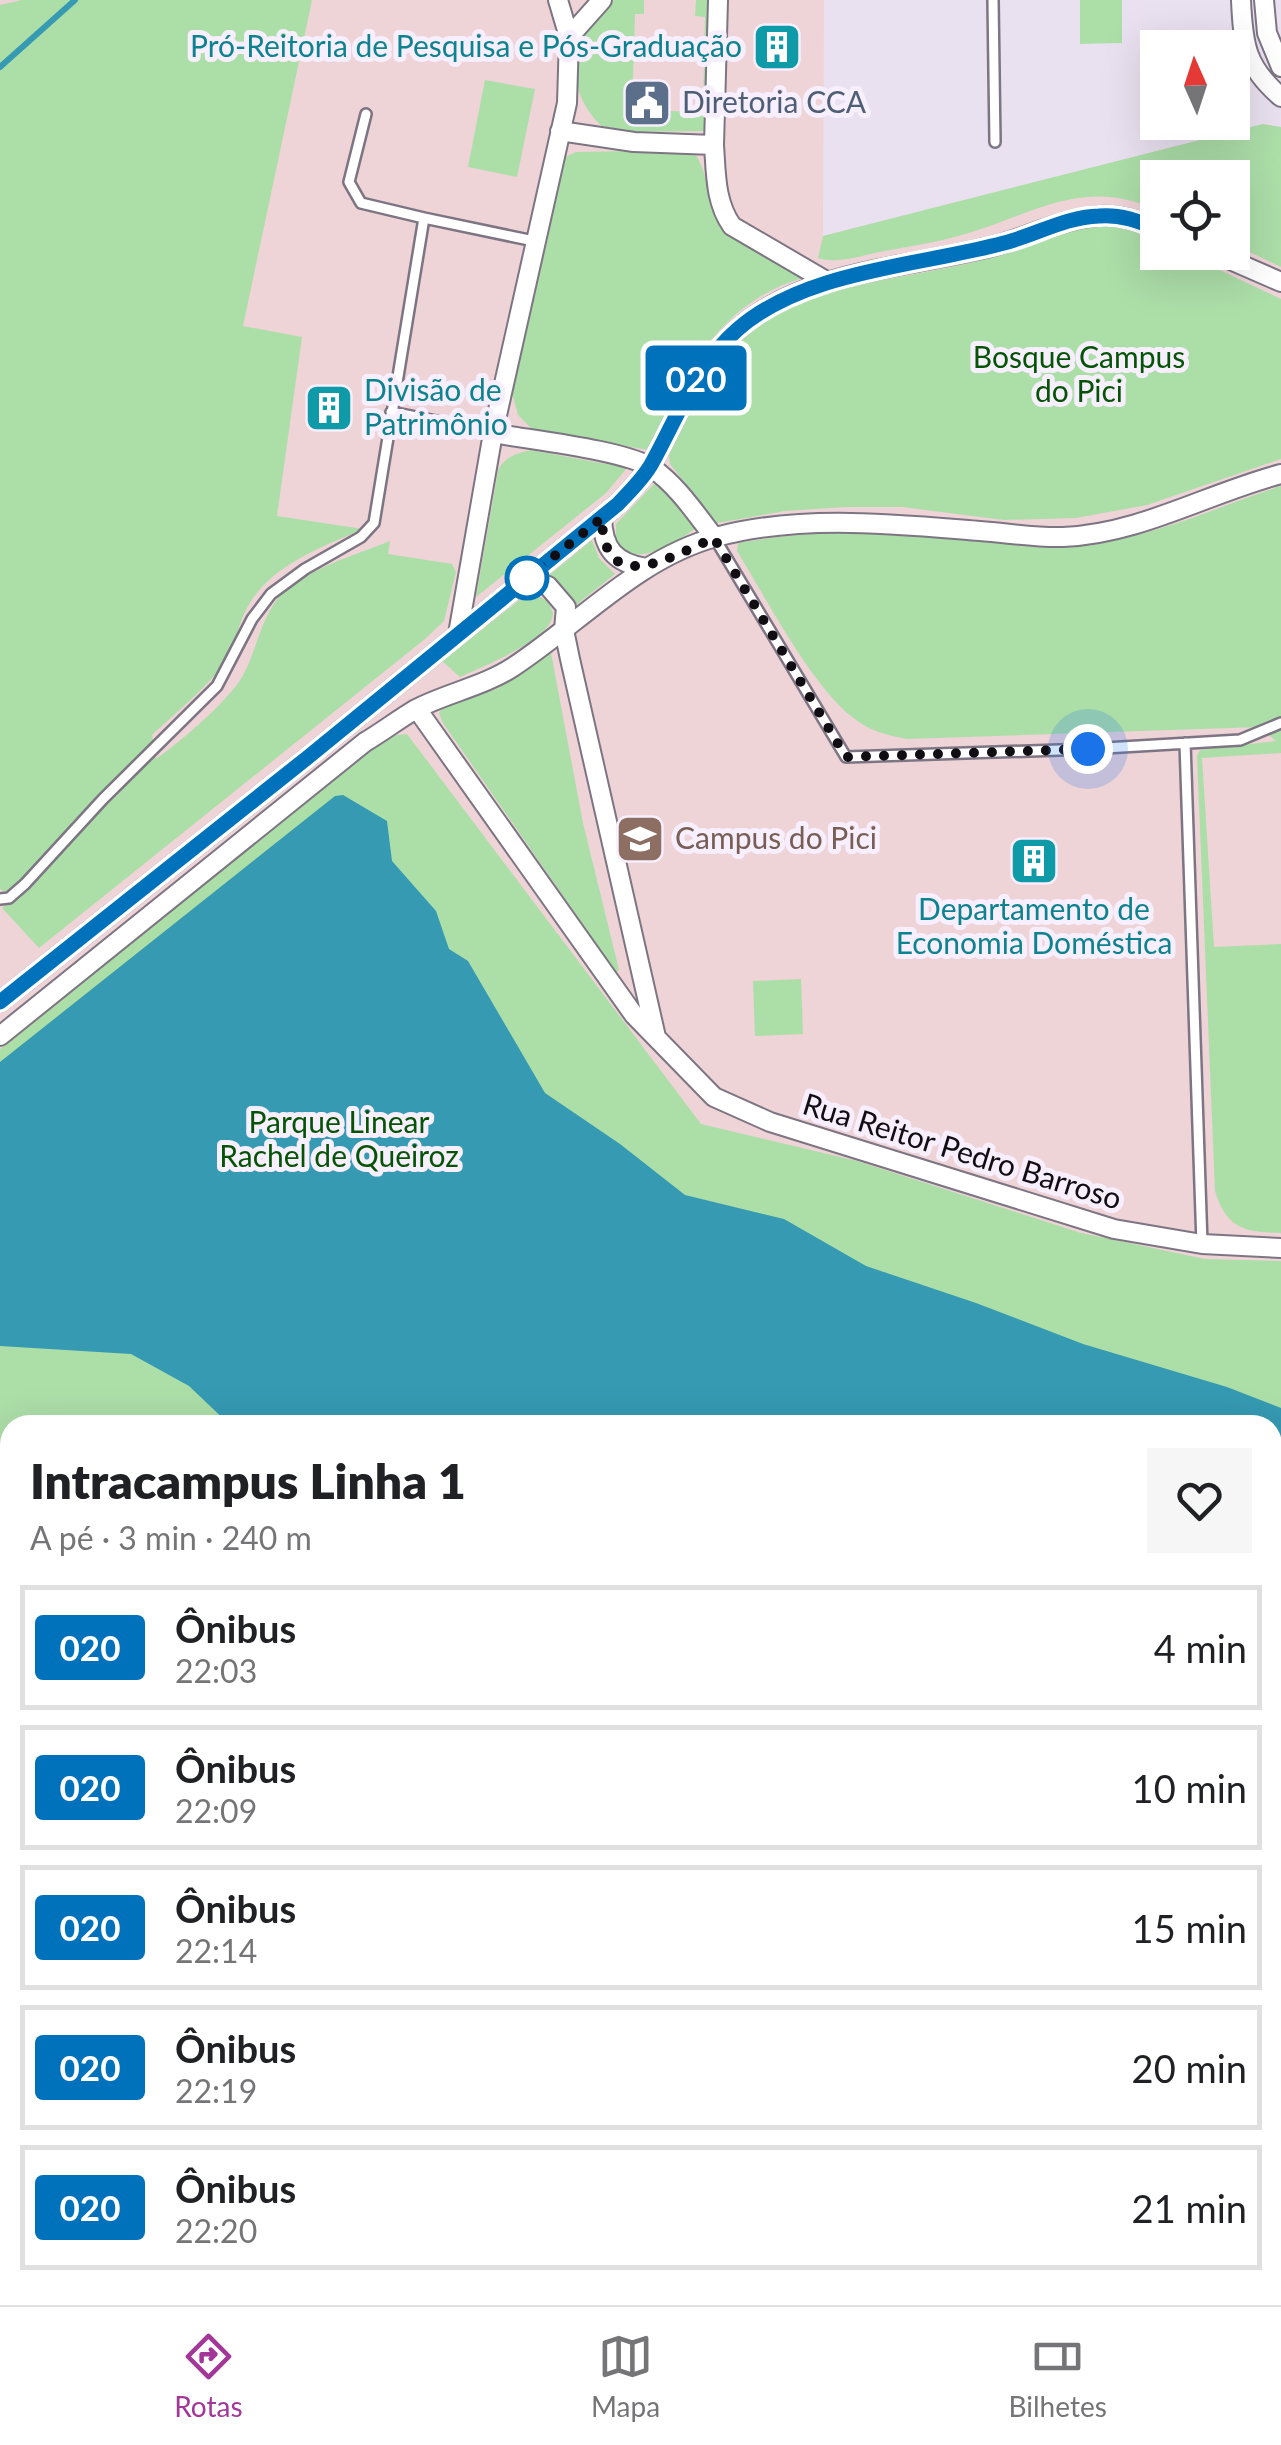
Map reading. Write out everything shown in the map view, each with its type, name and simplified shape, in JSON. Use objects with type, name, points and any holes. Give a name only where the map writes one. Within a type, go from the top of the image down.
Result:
[{"type":"street","points":[[458,634],[494,433],[570,79],[569,36],[558,0]]},
{"type":"street","points":[[569,36],[602,0]]},
{"type":"street","points":[[718,0],[714,145],[723,213],[732,226],[828,282]]},
{"type":"street","points":[[1242,0],[1244,43],[1250,60],[1256,74],[1281,98]]},
{"type":"street","points":[[1264,0],[1266,33],[1281,66]]},
{"type":"street","points":[[560,131],[634,142],[714,145]]},
{"type":"street","points":[[0,1002],[602,518],[650,467],[688,389],[737,330],[766,309],[828,282],[982,249],[1066,221],[1117,216],[1140,223]]},
{"type":"street","points":[[1250,269],[1281,282]]},
{"type":"street","points":[[494,433],[620,457],[650,467],[681,496],[714,538]]},
{"type":"street","points":[[0,1036],[365,742],[417,709],[510,669],[646,568],[714,538],[771,526],[824,523],[898,524],[1061,537],[1089,534],[1129,527],[1281,474]]},
{"type":"street","points":[[602,518],[604,543],[610,552],[619,561],[646,568]]},
{"type":"street","points":[[527,578],[548,586],[566,606],[564,630],[656,1038]]},
{"type":"street","name":"Rua Reitor Pedro Barroso","points":[[417,709],[634,1015],[714,1097],[737,1110],[1114,1230],[1202,1244],[1281,1248]]},
{"type":"lane","points":[[993,0],[995,142]]},
{"type":"lane","points":[[366,114],[349,182],[361,203],[534,241]]},
{"type":"lane","points":[[0,900],[9,898],[25,884],[103,799],[217,686],[252,619],[271,594],[368,531],[374,523],[424,218]]},
{"type":"lane","points":[[392,412],[494,433]]},
{"type":"lane","points":[[714,538],[846,757],[1240,740],[1281,723]]},
{"type":"lane","points":[[1185,744],[1202,1244]]},
{"type":"shaded area","name":"Campus do Pici","points":[[0,0],[824,0],[823,236],[1200,140],[1250,140],[1250,127],[1263,124],[1281,127],[1281,1415],[0,1415]]},
{"type":"green space","points":[[22,0],[312,0],[243,326],[302,337],[277,516],[363,529],[284,568],[258,592],[224,663],[152,735],[156,759],[198,725],[236,686],[272,608],[280,596],[302,579],[390,541],[388,554],[452,564],[456,572],[444,621],[425,639],[39,948],[2,908],[13,897],[0,889],[0,5]]},
{"type":"green space","points":[[614,0],[644,0],[644,14],[635,14],[632,110],[703,112],[705,17],[695,16],[696,0],[713,0],[711,131],[610,132],[589,112],[577,85],[575,56],[586,28]]},
{"type":"green space","points":[[1080,0],[1122,0],[1122,43],[1080,44]]},
{"type":"green space","points":[[485,80],[535,89],[517,177],[468,167]]},
{"type":"green space","points":[[1263,124],[1281,127],[1281,267],[1250,252],[1250,160],[1140,160],[1140,204],[1109,197],[1066,200],[941,240],[848,259],[818,258],[823,236],[1200,140],[1250,140],[1250,127]]},
{"type":"green space","points":[[693,150],[725,225],[803,278],[748,304],[726,323],[674,396],[648,450],[533,430],[518,415],[512,393],[541,234],[561,159],[576,152]]},
{"type":"green space","name":"Bosque Campus do Pici","points":[[1124,226],[1140,233],[1140,270],[1220,270],[1281,299],[1281,459],[1147,505],[1076,518],[1004,520],[902,507],[846,507],[785,511],[717,523],[670,464],[669,455],[712,374],[741,342],[772,318],[805,301],[840,290],[953,267],[1072,231]]},
{"type":"green space","points":[[531,450],[627,468],[606,493],[476,597],[498,471],[507,459]]},
{"type":"green space","points":[[654,484],[664,487],[695,529],[655,551],[633,554],[616,542],[616,524]]},
{"type":"green space","points":[[1281,486],[1281,753],[1202,758],[1214,947],[1281,944],[1281,1233],[1247,1229],[1231,1221],[1215,1191],[1197,756],[1200,750],[1276,741],[1259,727],[907,739],[877,731],[851,716],[820,683],[737,551],[738,543],[844,532],[1021,545],[1101,542],[1180,522]]},
{"type":"green space","points":[[592,540],[599,558],[615,574],[576,605],[564,587],[546,578]]},
{"type":"green space","points":[[526,595],[542,598],[552,610],[552,620],[533,640],[460,677],[442,661]]},
{"type":"green space","points":[[551,653],[583,823],[619,970],[616,972],[439,713],[445,705],[497,689]]},
{"type":"green space","name":"Parque Linear Rachel de Queiroz","points":[[407,734],[701,1124],[857,1161],[1081,1233],[1205,1259],[1281,1261],[1281,1415],[0,1415],[0,1049],[389,736]]},
{"type":"green space","points":[[801,979],[803,1034],[755,1036],[753,981]]},
{"type":"water","name":"Parque Linear Rachel de Queiroz","points":[[343,795],[387,821],[392,861],[436,911],[449,949],[468,961],[545,1093],[685,1195],[784,1219],[866,1266],[1083,1344],[1227,1387],[1281,1408],[1281,1415],[219,1415],[189,1386],[131,1354],[0,1346],[0,1062],[335,796]]},
{"type":"waterway","points":[[0,67],[75,0]]},
{"type":"bus line","name":"020","points":[[0,1002],[618,504],[650,467],[688,389],[713,356],[737,330],[766,309],[828,282],[1019,240],[1066,221],[1117,216],[1140,222]]},
{"type":"place","name":"Pró-Reitoria de Pesquisa e Pós-Graduação","points":[[777,47]]},
{"type":"place","name":"Diretoria CCA","points":[[647,103]]},
{"type":"place","name":"Divisão de Patrimônio","points":[[329,408]]},
{"type":"place","name":"Campus do Pici","points":[[640,839]]},
{"type":"place","name":"Departamento de Economia Doméstica","points":[[1034,861]]},
{"type":"route","points":[[527,578],[602,518],[604,543],[619,561],[630,566],[646,568],[714,538],[846,757],[1088,749]]}]
